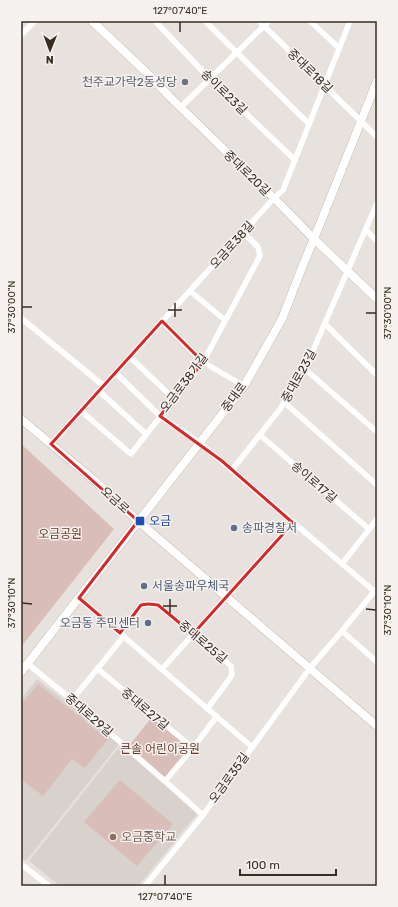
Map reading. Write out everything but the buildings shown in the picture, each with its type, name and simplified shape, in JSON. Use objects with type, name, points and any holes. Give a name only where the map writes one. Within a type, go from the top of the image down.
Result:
[{"type":"main road","name":"중대로20길","points":[[92,21],[377,299]]},
{"type":"main road","name":"중대로","points":[[21,672],[244,386],[282,319],[377,81]]},
{"type":"main road","name":"오금로","points":[[21,419],[95,481],[138,521],[377,726]]},
{"type":"street","points":[[21,35],[35,21]]},
{"type":"street","name":"송이로23길","points":[[154,21],[210,79],[295,160]]},
{"type":"street","points":[[205,21],[309,124]]},
{"type":"street","name":"중대로18길","points":[[258,21],[377,137]]},
{"type":"street","points":[[180,108],[268,21]]},
{"type":"street","points":[[310,21],[339,48]]},
{"type":"street","points":[[274,198],[283,190],[350,21]]},
{"type":"street","name":"오금로38길","points":[[51,444],[274,198]]},
{"type":"street","name":"중대로23길","points":[[232,470],[284,402],[305,369],[377,206]]},
{"type":"street","points":[[366,230],[377,241]]},
{"type":"street","name":"오금로38가길","points":[[81,411],[131,454],[203,362],[260,256],[258,247],[243,232]]},
{"type":"street","points":[[190,291],[225,320]]},
{"type":"street","points":[[21,318],[104,386]]},
{"type":"street","points":[[162,322],[203,362],[244,386]]},
{"type":"street","points":[[325,324],[377,375]]},
{"type":"street","points":[[130,357],[174,399]]},
{"type":"street","points":[[305,369],[377,432]]},
{"type":"street","points":[[116,373],[160,416],[200,443],[342,564],[376,589]]},
{"type":"street","points":[[99,391],[146,434]]},
{"type":"street","points":[[284,402],[377,485]]},
{"type":"street","name":"송이로17길","points":[[260,435],[369,529]]},
{"type":"street","points":[[342,564],[377,519]]},
{"type":"street","points":[[162,669],[293,522]]},
{"type":"street","name":"오금로35길","points":[[145,886],[203,815],[310,668],[376,589]]},
{"type":"street","points":[[79,598],[252,747]]},
{"type":"street","name":"중대로25길","points":[[72,700],[98,669],[141,605],[148,604],[158,605],[231,666],[232,674],[230,678],[208,708]]},
{"type":"street","points":[[342,631],[376,659]]},
{"type":"street","name":"중대로29길","points":[[28,664],[72,700],[203,815]]},
{"type":"street","name":"중대로27길","points":[[98,669],[193,748]]},
{"type":"street","points":[[165,781],[193,748],[217,716]]},
{"type":"street","points":[[21,864],[49,886]]},
{"type":"highlighted area","points":[[162,321],[203,362],[160,416],[222,461],[293,523],[193,634],[158,605],[148,604],[141,605],[120,633],[79,598],[138,521],[51,444]]},
{"type":"shaded area","points":[[37,679],[119,744],[26,861],[21,857],[21,699]]},
{"type":"shaded area","name":"오금중학교","points":[[120,746],[197,814],[138,886],[60,886],[29,861]]},
{"type":"green space","name":"오금공원","points":[[21,444],[114,529],[21,647]]},
{"type":"green space","points":[[38,684],[76,714],[78,713],[88,724],[108,739],[85,768],[72,759],[43,796],[21,779],[21,705]]},
{"type":"green space","name":"큰솔 어린이공원","points":[[152,717],[190,748],[165,778],[128,747]]},
{"type":"green space","points":[[120,780],[173,824],[137,866],[84,822]]},
{"type":"place","name":"천주교가락2동성당","points":[[185,82]]},
{"type":"place","name":"오금","points":[[140,521]]},
{"type":"place","name":"송파경찰서","points":[[234,528]]},
{"type":"place","name":"서울송파우체국","points":[[144,586]]},
{"type":"place","name":"오금동 주민센터","points":[[148,623]]},
{"type":"place","name":"오금중학교","points":[[113,837]]}]
